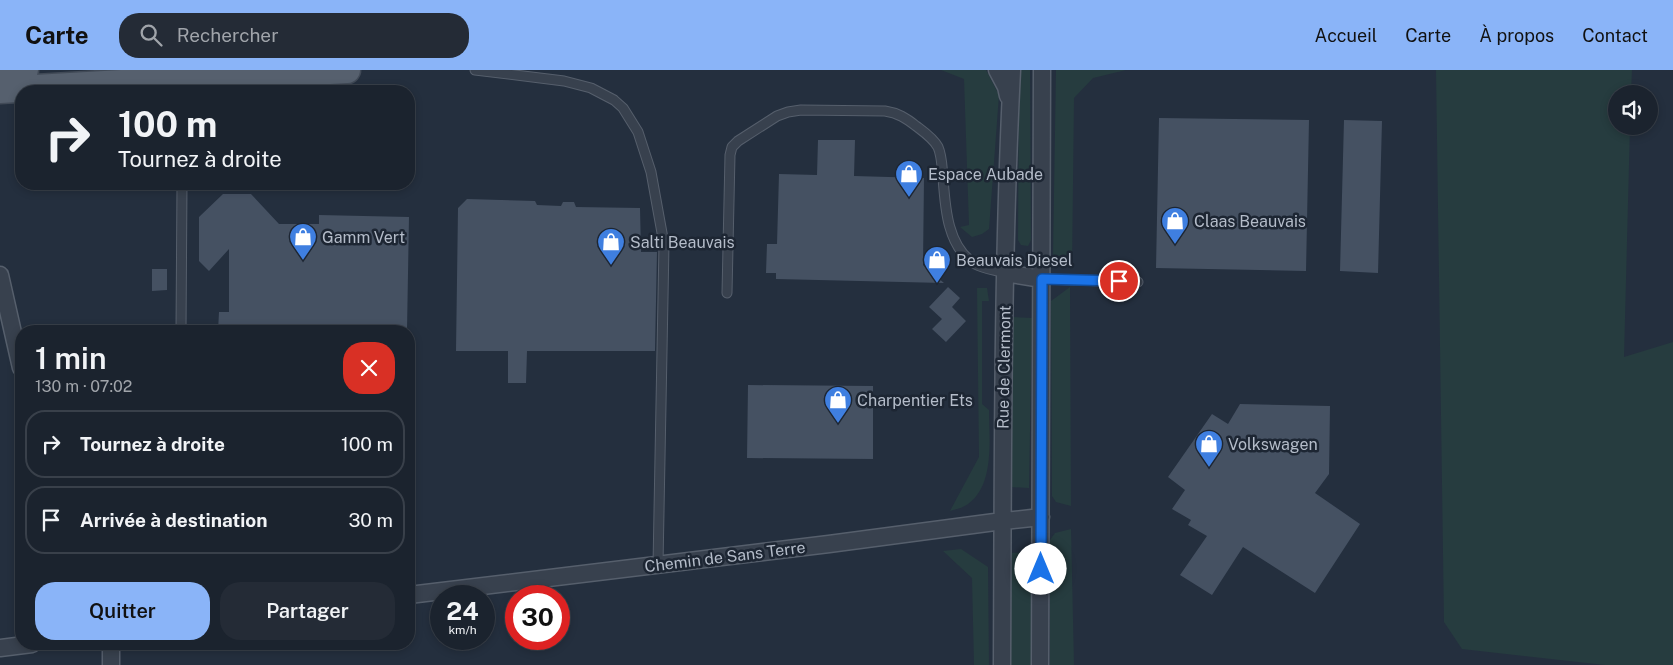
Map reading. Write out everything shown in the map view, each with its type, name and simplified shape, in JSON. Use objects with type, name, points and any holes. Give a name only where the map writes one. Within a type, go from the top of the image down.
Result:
[{"type":"main road","points":[[7,86],[25,70]]},
{"type":"main road","points":[[28,85],[347,70]]},
{"type":"street","points":[[997,70],[1006,87],[1009,113]]},
{"type":"street","name":"Rue de Clermont","points":[[1002,665],[1005,273],[1009,113],[1012,70]]},
{"type":"street","points":[[1040,665],[1042,70]]},
{"type":"street","points":[[1005,273],[1042,279]]},
{"type":"street","points":[[0,275],[15,341]]},
{"type":"street","name":"Chemin de Sans Terre","points":[[415,594],[1041,517]]},
{"type":"street","points":[[0,648],[15,646]]},
{"type":"street","points":[[111,650],[111,665]]},
{"type":"lane","points":[[475,70],[564,80],[591,88],[614,100],[630,118],[638,132],[651,172],[664,244],[658,565]]},
{"type":"lane","points":[[727,293],[730,155],[732,147],[738,140],[777,116],[801,110],[891,112],[904,117],[931,138],[939,151],[946,216],[955,240],[965,256],[975,264],[1005,273]]},
{"type":"lane","points":[[181,325],[182,190]]},
{"type":"lane","points":[[1042,279],[1138,282]]},
{"type":"green space","points":[[941,70],[986,70],[999,95],[989,229],[982,234],[972,237],[960,227],[969,225],[964,79]]},
{"type":"green space","points":[[1019,70],[1030,70],[1031,240],[1028,246],[1021,245],[1018,240]]},
{"type":"green space","points":[[1056,70],[1126,70],[1093,78],[1074,98],[1072,269],[1053,255]]},
{"type":"green space","points":[[1436,70],[1632,70],[1631,85],[1608,85],[1608,135],[1630,135],[1624,357],[1673,342],[1673,665],[1605,665],[1462,649],[1444,622]]},
{"type":"green space","points":[[1070,287],[1071,506],[1056,502],[1052,496],[1051,301]]},
{"type":"green space","points":[[977,288],[987,288],[989,301],[982,301],[982,404],[989,410],[989,461],[987,474],[977,496],[966,505],[950,511],[979,457]]},
{"type":"green space","points":[[1012,317],[1032,318],[1029,488],[1009,487]]},
{"type":"green space","points":[[1071,529],[1074,665],[1050,665],[1050,540],[1055,533]]},
{"type":"green space","points":[[961,549],[988,567],[989,665],[974,665],[972,578],[943,551]]},
{"type":"green space","points":[[1031,552],[1031,665],[1010,665],[1010,553]]},
{"type":"building","points":[[1159,118],[1309,120],[1306,271],[1156,268]]},
{"type":"building","points":[[1344,120],[1382,121],[1378,273],[1340,271]]},
{"type":"building","points":[[818,140],[855,140],[854,176],[924,178],[923,265],[944,283],[776,279],[776,273],[766,273],[767,244],[777,244],[779,174],[817,175]]},
{"type":"building","name":"Gamm Vert","points":[[223,194],[251,194],[279,224],[319,224],[319,215],[409,217],[407,325],[218,325],[219,312],[229,312],[229,249],[209,271],[199,261],[199,217]]},
{"type":"building","points":[[467,199],[535,201],[537,205],[561,206],[563,202],[574,202],[576,207],[640,208],[641,252],[657,252],[655,351],[527,351],[526,383],[508,383],[508,351],[456,351],[458,208]]},
{"type":"building","points":[[152,269],[167,269],[167,290],[152,291]]},
{"type":"building","points":[[948,287],[960,298],[952,307],[966,321],[946,342],[932,329],[942,319],[929,307]]},
{"type":"building","points":[[748,385],[873,386],[873,459],[747,458]]},
{"type":"building","points":[[1240,404],[1330,406],[1329,474],[1315,493],[1360,524],[1315,593],[1243,547],[1212,595],[1180,575],[1207,536],[1188,525],[1191,520],[1172,509],[1185,490],[1168,477],[1212,414],[1228,424]]},
{"type":"place","name":"Espace Aubade","points":[[909,198]]},
{"type":"place","name":"Claas Beauvais","points":[[1175,245]]},
{"type":"place","name":"Gamm Vert","points":[[303,261]]},
{"type":"place","name":"Salti Beauvais","points":[[611,266]]},
{"type":"place","name":"Beauvais Diesel","points":[[937,284]]},
{"type":"place","name":"Charpentier Ets","points":[[838,424]]},
{"type":"place","name":"Volkswagen","points":[[1209,468]]},
{"type":"route","points":[[1041,569],[1042,279],[1119,281]]}]
